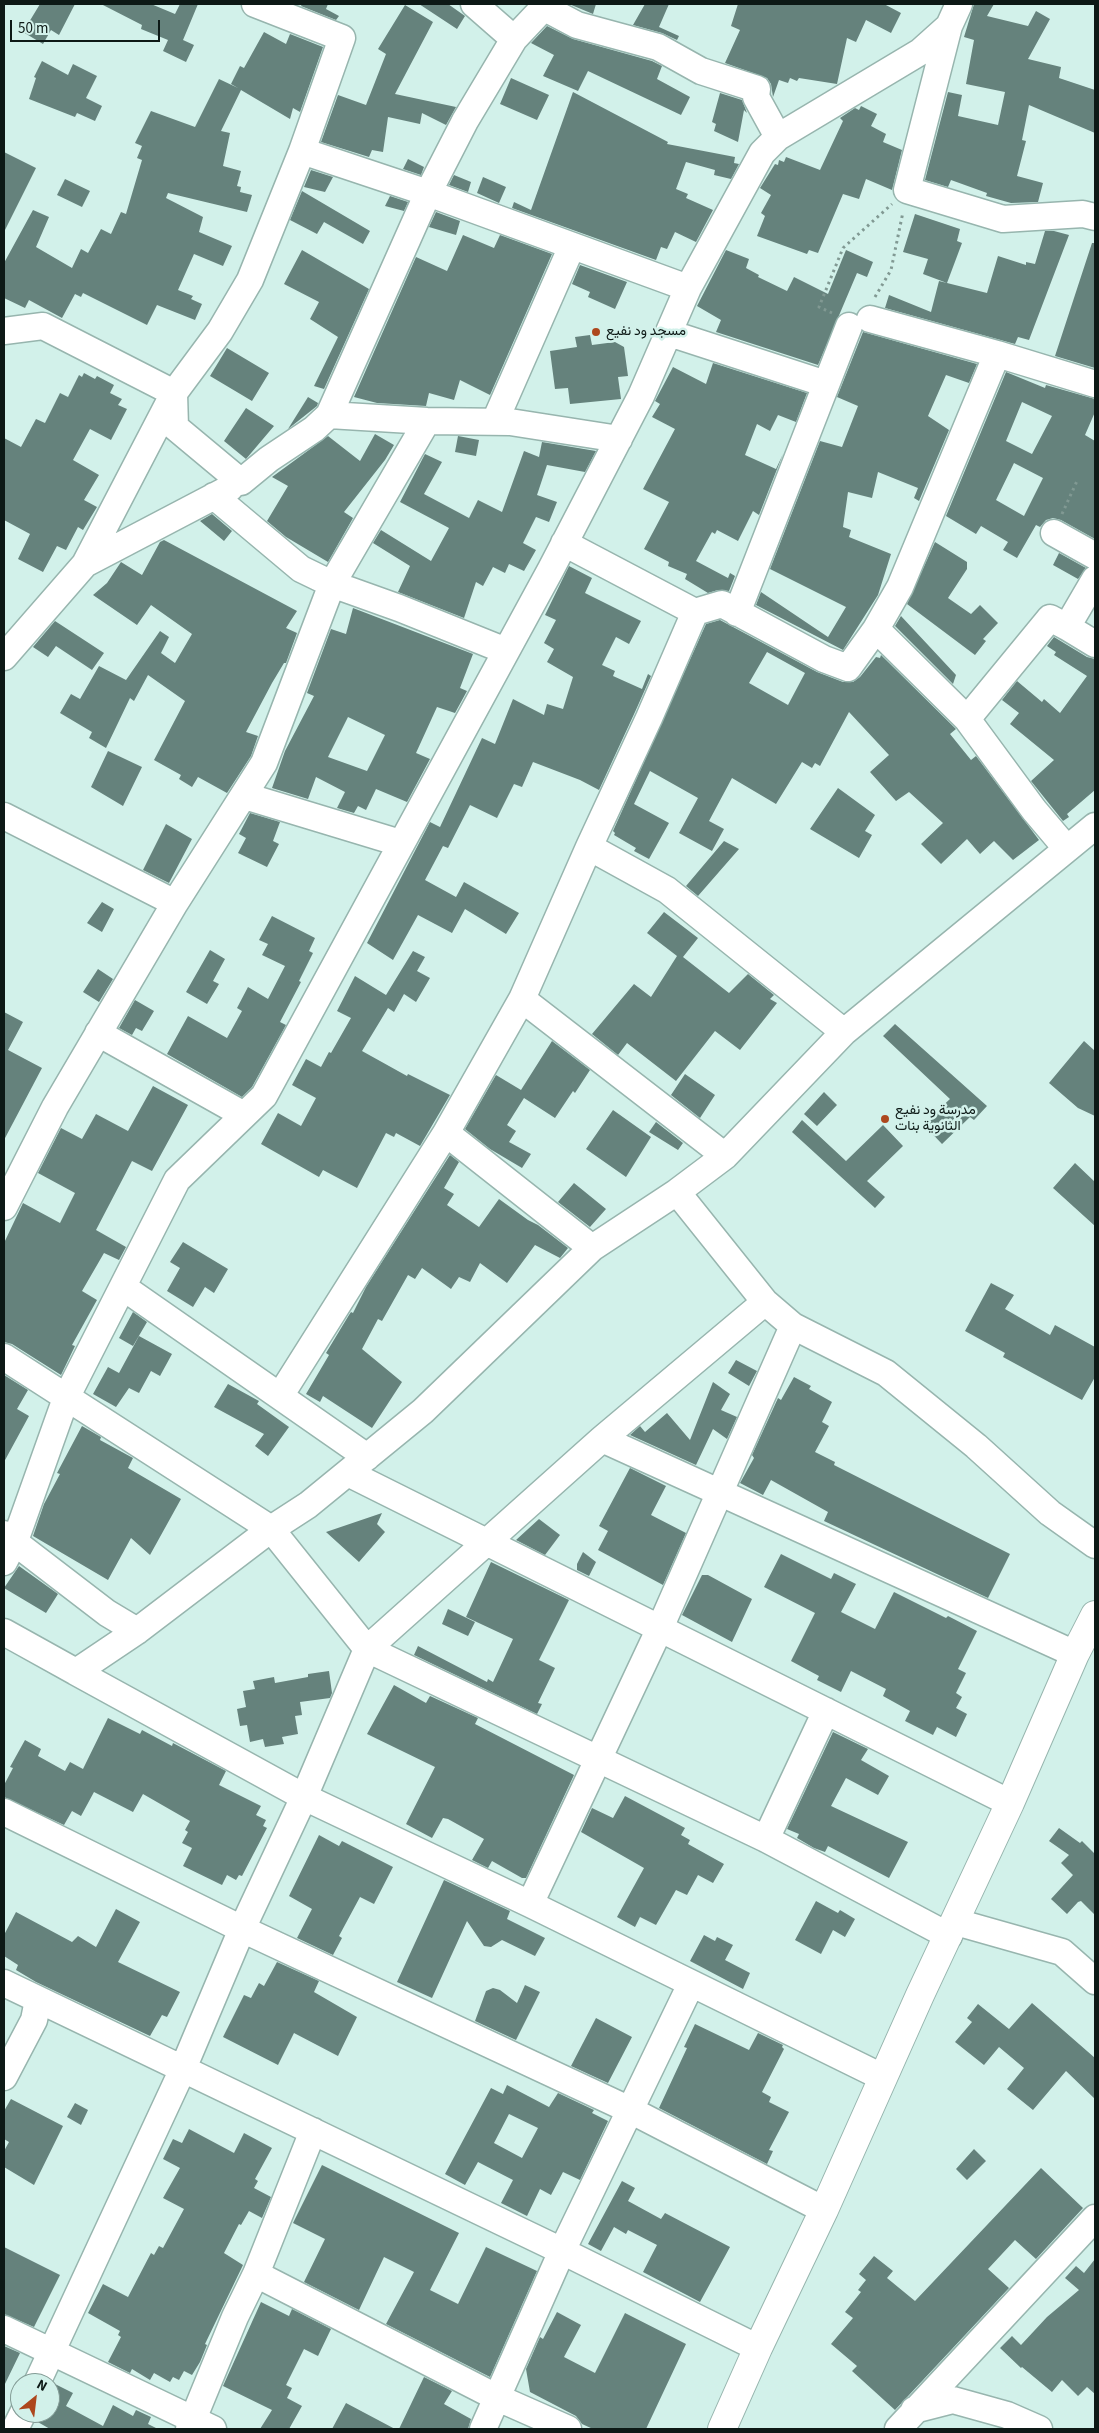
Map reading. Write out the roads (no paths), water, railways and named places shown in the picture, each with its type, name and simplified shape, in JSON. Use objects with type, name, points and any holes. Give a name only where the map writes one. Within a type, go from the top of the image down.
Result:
[{"type":"main road","points":[[722,2429],[758,2348],[824,2210],[882,2077],[1010,1803],[1075,1654],[1095,1615]]},
{"type":"street","points":[[6,650],[85,564],[174,393],[220,331],[250,280],[302,151],[342,38],[256,4]]},
{"type":"street","points":[[474,4],[514,39]]},
{"type":"street","points":[[85,564],[242,482],[269,459],[314,429],[329,415],[428,193],[465,121],[514,39],[545,6],[577,25],[658,47],[701,71],[757,89],[756,97],[778,137]]},
{"type":"street","points":[[137,1631],[8,1546],[66,1398],[177,1180],[264,1096],[564,544],[619,439],[688,288],[762,153],[778,137],[920,52],[954,15]]},
{"type":"street","points":[[954,15],[907,190],[1003,219],[1083,214],[1095,217]]},
{"type":"street","points":[[302,151],[428,193],[688,288]]},
{"type":"street","points":[[495,422],[572,246]]},
{"type":"street","points":[[737,613],[826,384],[857,315],[997,354],[1095,384]]},
{"type":"street","points":[[4,331],[43,326],[174,393]]},
{"type":"street","points":[[669,333],[826,384]]},
{"type":"street","points":[[564,544],[695,612],[722,604],[824,659],[848,668],[876,628],[900,586],[997,354]]},
{"type":"street","points":[[174,393],[175,427],[242,482]]},
{"type":"street","points":[[329,415],[427,421],[510,422],[619,439]]},
{"type":"street","points":[[4,1207],[55,1107],[175,903],[245,796],[264,763],[332,584],[427,421]]},
{"type":"street","points":[[214,496],[301,569],[332,584],[399,608],[506,652]]},
{"type":"street","points":[[1054,533],[1095,556]]},
{"type":"street","points":[[1067,627],[1095,579]]},
{"type":"street","points":[[280,1396],[446,1134],[522,999],[589,847],[650,718],[695,612]]},
{"type":"street","points":[[967,719],[1050,618],[1095,644]]},
{"type":"street","points":[[876,628],[967,719],[1034,810],[1067,849]]},
{"type":"street","points":[[245,796],[400,843]]},
{"type":"street","points":[[4,816],[175,903]]},
{"type":"street","points":[[76,1672],[137,1631],[271,1529],[308,1505],[424,1411],[592,1248],[677,1192],[725,1156],[844,1032],[1095,826]]},
{"type":"street","points":[[589,847],[667,890],[844,1032]]},
{"type":"street","points":[[522,999],[725,1156]]},
{"type":"street","points":[[98,1034],[244,1115]]},
{"type":"street","points":[[446,1134],[592,1248]]},
{"type":"street","points":[[677,1192],[765,1302],[792,1326],[886,1373],[976,1446],[1050,1513],[1095,1545]]},
{"type":"street","points":[[123,1287],[280,1396],[358,1465],[487,1542],[1010,1803]]},
{"type":"street","points":[[42,2373],[182,2071],[242,1929],[304,1797],[366,1649],[602,1440],[765,1302]]},
{"type":"street","points":[[530,1904],[660,1628],[792,1326]]},
{"type":"street","points":[[4,1357],[271,1529],[366,1649],[952,1929],[1062,1952],[1095,1981]]},
{"type":"street","points":[[602,1440],[1075,1654]]},
{"type":"street","points":[[4,1632],[304,1797],[530,1904],[882,2077]]},
{"type":"street","points":[[766,1839],[826,1711]]},
{"type":"street","points":[[4,1812],[242,1929],[630,2110],[824,2210]]},
{"type":"street","points":[[4,1983],[182,2071],[313,2131],[562,2251],[758,2348]]},
{"type":"street","points":[[484,2429],[562,2251],[691,1984]]},
{"type":"street","points":[[4,2077],[34,2020],[38,2000]]},
{"type":"street","points":[[4,2329],[198,2426],[313,2131]]},
{"type":"street","points":[[906,2420],[1095,2218]]},
{"type":"street","points":[[256,2274],[498,2398],[568,2429]]},
{"type":"street","points":[[906,2420],[953,2400],[1006,2414],[1040,2429]]},
{"type":"place","name":"مسجد ود نفيع","points":[[596,332]]},
{"type":"place","name":"مدرسة ود نفيع الثانوية بنات","points":[[885,1119]]}]
